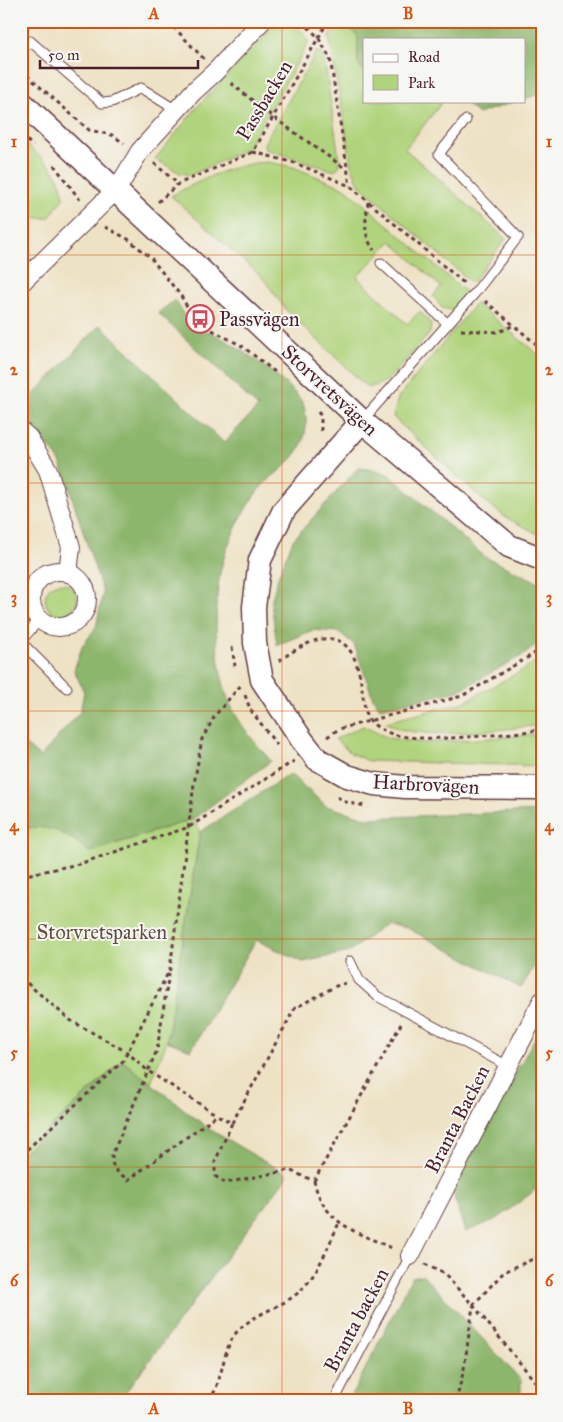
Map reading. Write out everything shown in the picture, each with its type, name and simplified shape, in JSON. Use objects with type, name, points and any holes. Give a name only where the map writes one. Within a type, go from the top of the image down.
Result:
[{"type":"street","points":[[21,284],[117,189],[140,151],[176,110],[216,71],[262,21]]},
{"type":"street","name":"Storvretsvägen","points":[[21,102],[117,189],[362,421],[509,546],[542,559]]},
{"type":"street","name":"Harbrovägen","points":[[362,421],[284,510],[260,560],[254,607],[256,643],[262,680],[282,712],[311,749],[347,776],[374,784],[405,787],[542,788]]},
{"type":"street","points":[[21,431],[28,437],[48,470],[71,547],[68,573]]},
{"type":"street","points":[[54,572],[68,573],[81,582],[86,591],[87,602],[84,612],[72,624],[63,627],[47,624],[40,619],[34,610],[32,597],[37,583],[54,572]]},
{"type":"street","name":"Branta Backen","points":[[410,1256],[542,1001]]},
{"type":"lane","points":[[21,50],[30,41],[102,103],[112,102],[142,88],[176,110]]},
{"type":"lane","points":[[362,421],[475,293],[518,237],[439,154],[466,120]]},
{"type":"lane","points":[[381,263],[448,324]]},
{"type":"lane","points":[[40,619],[21,641],[67,688]]},
{"type":"lane","points":[[350,961],[359,980],[377,996],[508,1066]]},
{"type":"lane","name":"Branta backen","points":[[334,1401],[410,1256]]},
{"type":"path","points":[[168,21],[216,71],[273,117],[346,169]]},
{"type":"path","points":[[302,21],[318,37],[330,58],[350,186]]},
{"type":"path","name":"Passbacken","points":[[140,151],[178,184],[253,152],[328,21]]},
{"type":"path","points":[[21,70],[88,130],[112,136],[140,151]]},
{"type":"path","points":[[253,152],[295,162],[350,186],[542,349]]},
{"type":"path","points":[[368,201],[364,231],[368,242],[381,263]]},
{"type":"path","points":[[448,324],[464,332],[499,332],[514,325]]},
{"type":"path","points":[[217,1116],[128,1180],[113,1168],[112,1155],[157,1050],[202,739],[216,714],[241,684],[261,674],[287,655],[319,638],[333,638],[341,642],[354,656],[369,720],[385,732],[422,738],[542,730]]},
{"type":"path","points":[[21,876],[79,864],[189,827],[339,729],[462,696],[542,649]]},
{"type":"path","points":[[21,1155],[122,1061],[170,969]]},
{"type":"path","points":[[21,978],[70,1020],[127,1052],[148,1071],[217,1116],[232,1123]]},
{"type":"path","points":[[314,1181],[289,1170],[225,1183],[215,1176],[215,1162],[232,1123],[296,1008],[336,986],[359,980]]},
{"type":"path","points":[[407,1012],[314,1181],[317,1196],[339,1223],[444,1274],[473,1305],[542,1390]]},
{"type":"path","points":[[209,1401],[220,1381],[224,1358],[234,1336],[246,1325],[299,1292],[311,1278],[339,1223]]},
{"type":"path","points":[[456,1401],[464,1369],[473,1305],[504,1272],[542,1255]]},
{"type":"green space","points":[[278,21],[293,21],[307,37],[308,44],[247,149],[191,175],[180,173],[155,159],[198,106]]},
{"type":"green space","points":[[338,21],[345,21],[358,36],[358,64],[363,70],[363,102],[442,102],[405,149],[506,239],[472,283],[360,186],[352,167],[329,36]]},
{"type":"green space","points":[[345,21],[542,21],[542,93],[526,98],[526,38],[363,38],[363,70],[358,64],[358,36]]},
{"type":"green space","points":[[317,51],[324,57],[340,165],[335,171],[265,149],[264,143]]},
{"type":"green space","points":[[464,102],[513,102],[478,114]]},
{"type":"green space","points":[[21,140],[49,165],[58,178],[64,197],[49,218],[29,218],[21,212]]},
{"type":"green space","points":[[268,162],[293,167],[345,188],[467,293],[453,310],[442,308],[433,296],[441,287],[391,241],[357,277],[407,324],[420,311],[431,324],[430,333],[387,381],[368,388],[287,311],[262,277],[171,196],[206,178],[230,169],[243,165]]},
{"type":"green space","points":[[175,300],[191,325],[210,332],[237,347],[275,375],[296,394],[304,406],[306,428],[304,439],[293,458],[259,489],[244,512],[234,530],[227,549],[218,584],[216,619],[218,657],[225,691],[239,721],[271,761],[193,819],[90,852],[58,831],[41,828],[21,829],[21,741],[40,757],[80,712],[84,692],[74,670],[82,647],[96,627],[103,593],[61,463],[21,408],[100,325],[224,443],[258,407],[158,313]]},
{"type":"green space","points":[[476,303],[542,358],[542,536],[505,517],[481,498],[393,417],[398,398]]},
{"type":"green space","points":[[358,468],[377,470],[389,475],[485,557],[542,584],[542,640],[525,654],[458,691],[380,708],[373,698],[354,644],[338,632],[313,630],[277,645],[271,602],[279,574],[293,540]]},
{"type":"green space","points":[[61,583],[73,587],[77,599],[73,611],[61,615],[49,611],[45,599],[49,587]]},
{"type":"green space","points":[[542,658],[542,725],[460,733],[437,733],[398,729],[386,722],[462,703]]},
{"type":"green space","points":[[363,726],[388,738],[424,743],[542,734],[542,766],[369,761],[352,754],[335,739]]},
{"type":"green space","points":[[290,774],[326,806],[366,818],[542,811],[542,954],[521,988],[407,928],[386,924],[349,952],[303,962],[256,940],[191,1050],[167,1041],[200,832]]},
{"type":"green space","name":"Storvretsparken","points":[[193,819],[200,832],[167,1041],[151,1083],[122,1061],[21,1155],[21,829],[50,829],[66,835],[90,852]]},
{"type":"green space","points":[[542,1025],[542,1171],[534,1191],[497,1219],[465,1232],[452,1190]]},
{"type":"green space","points":[[123,1061],[209,1129],[288,1175],[119,1401],[21,1401],[21,1155]]},
{"type":"green space","points":[[423,1275],[521,1380],[521,1401],[349,1401],[412,1277]]},
{"type":"place","name":"Passvägen","points":[[200,319]]}]
